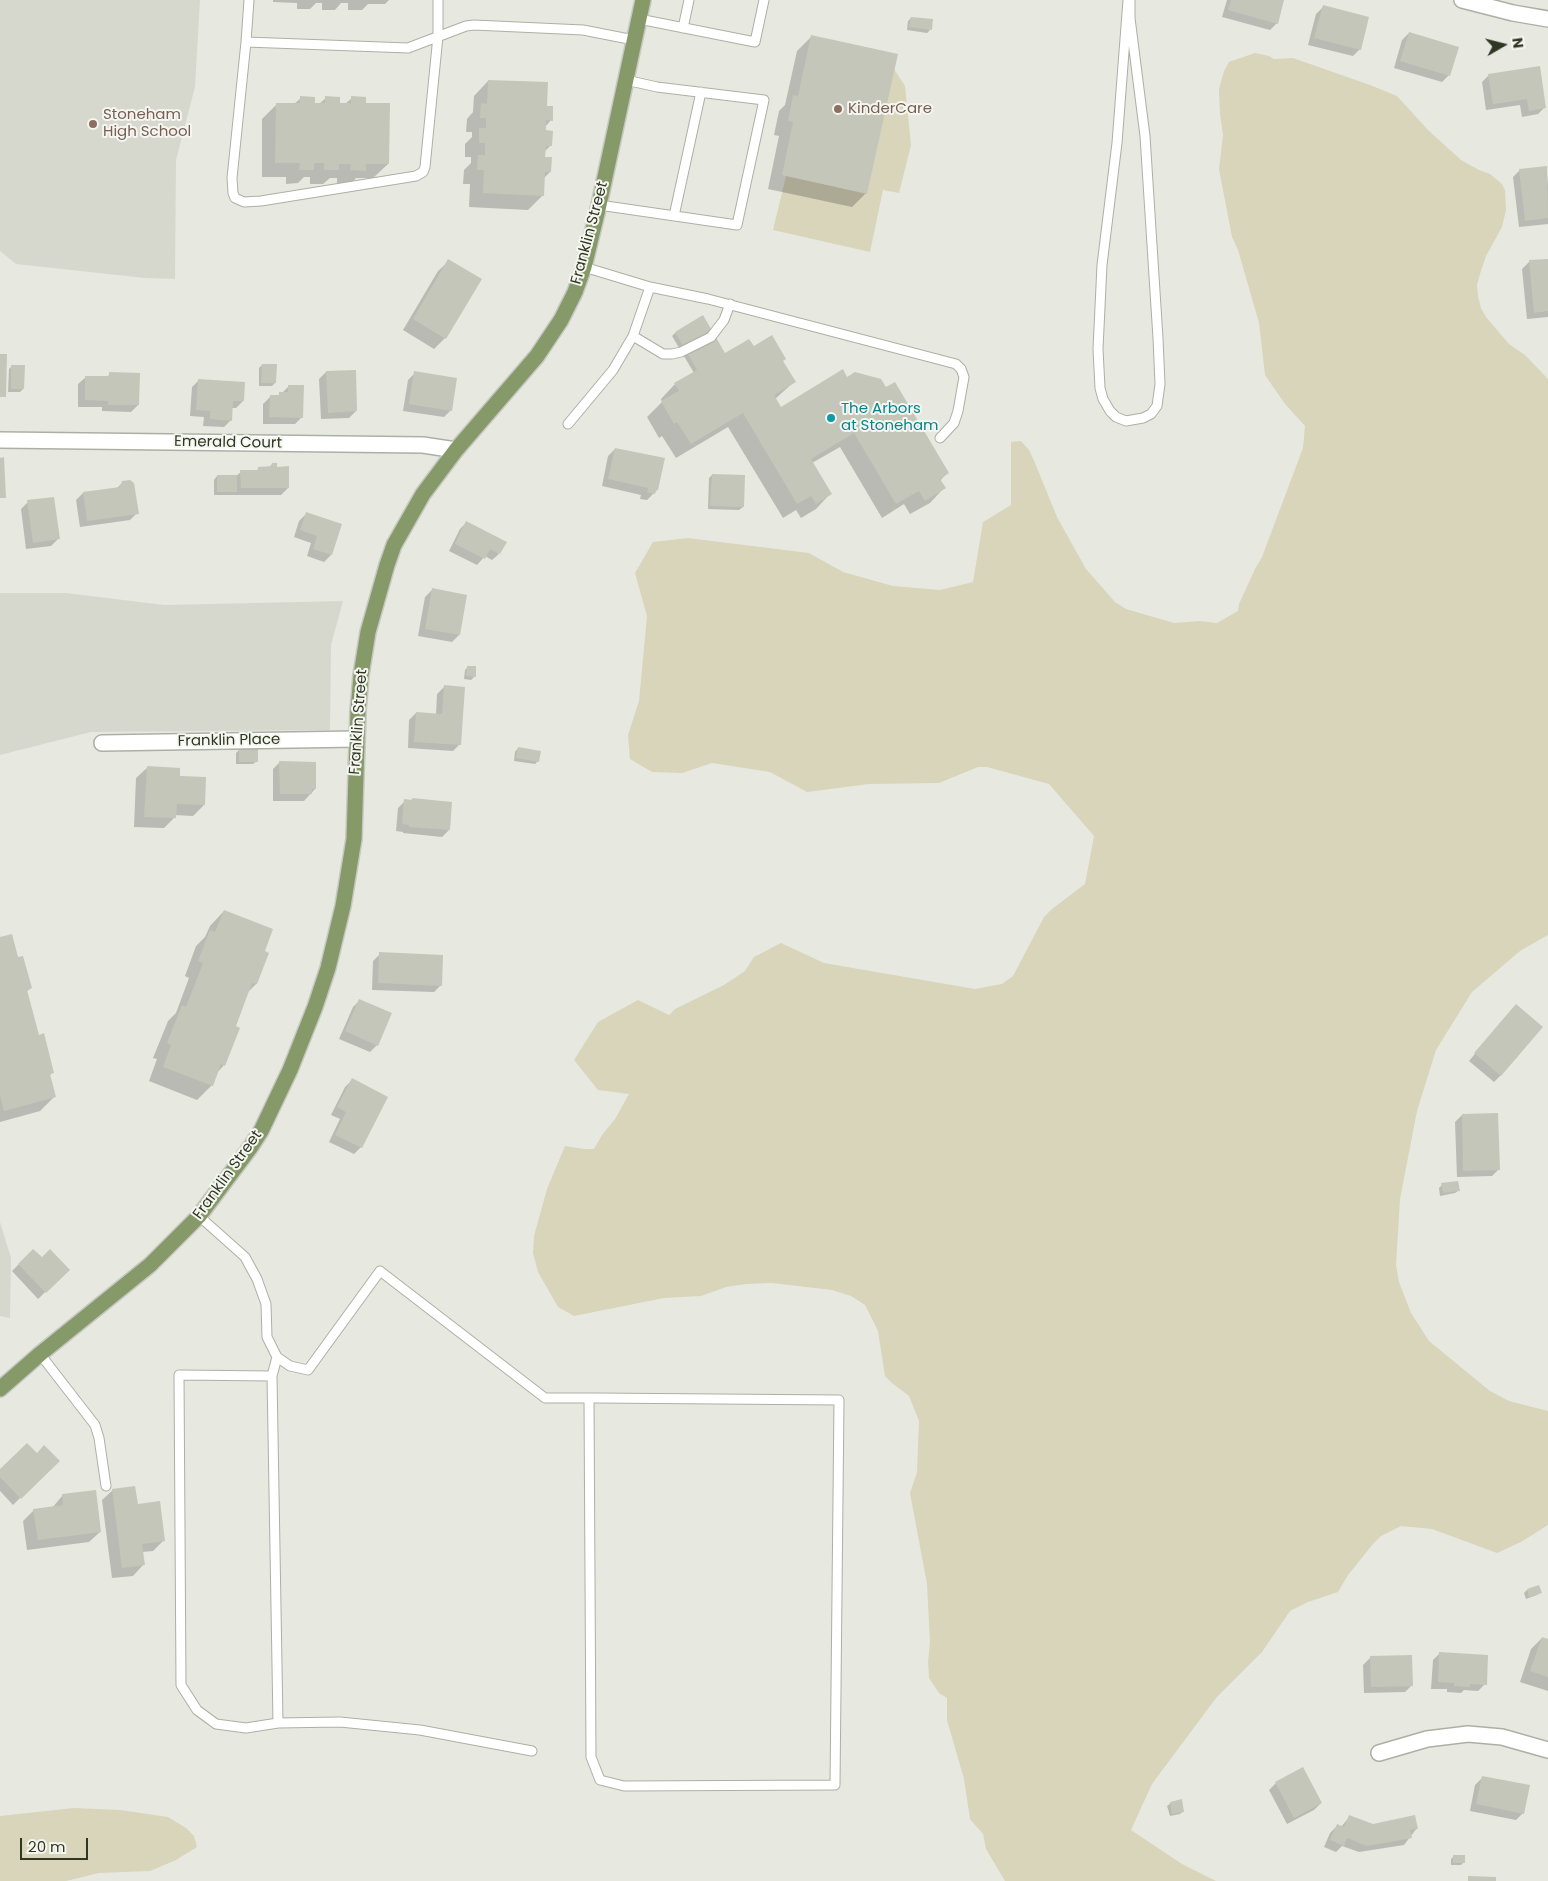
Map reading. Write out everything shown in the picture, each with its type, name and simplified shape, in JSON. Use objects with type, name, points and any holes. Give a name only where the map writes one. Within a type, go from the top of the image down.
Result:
[{"type":"main road","name":"Franklin Street","points":[[0,1389],[150,1264],[198,1216],[240,1163],[261,1131],[293,1063],[328,968],[343,906],[354,839],[356,739],[361,675],[378,592],[394,545],[423,494],[456,450],[523,373],[550,337],[570,303],[584,267],[599,205],[643,0]]},
{"type":"street","points":[[1462,0],[1548,20]]},
{"type":"street","name":"Emerald Court","points":[[0,440],[422,445],[456,450]]},
{"type":"street","name":"Franklin Place","points":[[102,743],[356,739]]},
{"type":"street","points":[[1379,1753],[1427,1739],[1468,1734],[1502,1737],[1548,1750]]},
{"type":"lane","points":[[248,0],[246,42],[232,178],[235,198],[249,202],[421,174],[425,167],[438,36],[438,0]]},
{"type":"lane","points":[[683,28],[689,0]]},
{"type":"lane","points":[[639,19],[755,42],[764,0]]},
{"type":"lane","points":[[1129,0],[1146,136],[1160,384],[1157,406],[1151,414],[1143,418],[1126,420],[1116,417],[1103,400],[1100,388],[1098,349],[1102,265],[1117,143],[1129,0]]},
{"type":"lane","points":[[246,42],[408,48],[466,26],[474,25],[583,30],[634,40]]},
{"type":"lane","points":[[599,205],[737,225],[764,100],[656,87],[626,80]]},
{"type":"lane","points":[[674,216],[701,92]]},
{"type":"lane","points":[[584,267],[650,286],[730,304],[956,364],[961,369],[964,377],[958,412],[954,423],[940,438]]},
{"type":"lane","points":[[568,424],[613,370],[634,336],[650,286]]},
{"type":"lane","points":[[634,336],[663,354],[681,352],[711,337],[724,320],[730,304]]},
{"type":"lane","points":[[198,1216],[245,1257],[258,1279],[266,1304],[267,1337],[277,1357],[290,1366],[308,1370],[380,1271],[545,1398],[589,1398],[839,1400],[835,1785],[624,1786],[600,1780],[591,1757],[589,1398]]},
{"type":"lane","points":[[40,1354],[95,1425],[99,1438],[106,1486]]},
{"type":"lane","points":[[277,1357],[272,1376],[278,1723]]},
{"type":"lane","points":[[272,1376],[179,1375],[181,1684],[197,1710],[216,1724],[246,1728],[278,1723],[340,1722],[420,1730],[532,1751]]},
{"type":"shaded area","name":"Stoneham High School","points":[[0,0],[200,0],[195,87],[176,160],[175,279],[145,278],[16,264],[0,251]]},
{"type":"shaded area","points":[[1255,53],[1274,59],[1293,58],[1397,96],[1428,130],[1461,160],[1490,174],[1502,184],[1505,190],[1506,210],[1502,227],[1486,256],[1480,274],[1477,285],[1478,296],[1486,317],[1509,344],[1525,355],[1548,379],[1548,935],[1520,951],[1472,992],[1436,1050],[1417,1111],[1400,1199],[1396,1265],[1399,1282],[1411,1313],[1429,1341],[1490,1391],[1509,1401],[1548,1411],[1548,1525],[1521,1542],[1497,1553],[1432,1529],[1401,1526],[1381,1536],[1373,1544],[1348,1575],[1338,1592],[1308,1602],[1290,1611],[1262,1652],[1216,1698],[1152,1784],[1131,1830],[1182,1864],[1216,1881],[1005,1881],[986,1849],[983,1834],[970,1819],[964,1779],[947,1720],[947,1698],[939,1693],[929,1678],[930,1642],[927,1584],[910,1493],[917,1472],[919,1421],[909,1396],[885,1376],[878,1331],[865,1305],[851,1296],[832,1290],[772,1283],[726,1287],[701,1296],[664,1298],[574,1316],[558,1307],[538,1272],[533,1253],[534,1236],[547,1189],[565,1146],[594,1149],[615,1119],[629,1094],[598,1090],[574,1060],[598,1022],[638,1000],[669,1015],[675,1009],[724,985],[745,971],[754,957],[781,943],[824,963],[975,989],[1002,984],[1013,976],[1044,917],[1085,884],[1094,836],[1049,784],[987,767],[978,767],[939,783],[869,784],[807,792],[770,772],[712,763],[682,773],[652,772],[630,759],[628,735],[639,701],[647,616],[635,573],[653,542],[688,538],[809,553],[843,572],[893,586],[940,590],[973,582],[983,522],[1011,505],[1011,442],[1021,441],[1029,450],[1057,517],[1086,569],[1115,602],[1126,609],[1174,623],[1200,621],[1217,623],[1238,611],[1239,604],[1262,557],[1303,448],[1305,426],[1285,404],[1265,375],[1259,323],[1238,250],[1232,237],[1219,169],[1223,135],[1219,89],[1224,71],[1229,62]]},
{"type":"shaded area","points":[[894,69],[905,86],[911,145],[899,193],[883,190],[870,252],[773,230],[786,176],[867,193]]},
{"type":"shaded area","points":[[0,593],[66,593],[164,605],[343,601],[331,645],[330,730],[91,732],[0,755]]},
{"type":"shaded area","points":[[0,1222],[11,1258],[10,1318],[0,1316]]},
{"type":"shaded area","points":[[74,1808],[120,1810],[168,1817],[186,1828],[194,1836],[197,1847],[176,1860],[150,1871],[99,1873],[66,1881],[0,1881],[0,1816]]},
{"type":"building","points":[[1231,0],[1284,0],[1278,24],[1228,10]]},
{"type":"building","points":[[1323,5],[1369,17],[1361,50],[1314,38]]},
{"type":"building","points":[[911,17],[933,19],[932,30],[909,27]]},
{"type":"building","points":[[1409,32],[1459,47],[1450,76],[1400,61]]},
{"type":"building","name":"KinderCare","points":[[811,35],[898,54],[867,194],[782,175],[793,122],[788,121],[793,95],[798,96]]},
{"type":"building","points":[[1540,66],[1546,108],[1529,111],[1527,99],[1493,104],[1488,74]]},
{"type":"building","points":[[488,80],[548,82],[547,106],[553,106],[553,121],[546,120],[546,130],[553,131],[552,146],[546,146],[545,157],[552,157],[551,172],[545,172],[544,196],[483,193],[484,170],[477,170],[478,155],[485,155],[485,143],[479,143],[479,128],[486,128],[486,118],[480,118],[481,103],[487,104]]},
{"type":"building","points":[[300,96],[315,97],[315,103],[325,103],[325,96],[340,97],[340,103],[351,103],[351,96],[366,97],[366,103],[390,103],[389,164],[366,164],[366,171],[350,170],[351,164],[339,164],[339,170],[324,170],[324,163],[314,163],[314,170],[299,170],[300,163],[275,163],[276,103],[300,103]]},
{"type":"building","points":[[1547,166],[1548,218],[1525,221],[1519,169]]},
{"type":"building","points":[[448,259],[482,279],[446,339],[413,319]]},
{"type":"building","points":[[1548,259],[1548,311],[1534,313],[1529,260]]},
{"type":"building","name":"The Arbors at Stoneham","points":[[703,315],[725,353],[749,339],[754,346],[772,335],[786,359],[783,361],[796,382],[774,395],[781,407],[843,369],[847,377],[855,372],[881,379],[886,387],[895,382],[949,473],[940,479],[946,488],[925,501],[919,491],[896,504],[854,433],[811,459],[832,494],[816,504],[811,496],[797,504],[743,413],[691,444],[677,422],[674,424],[661,401],[679,391],[674,383],[697,370],[675,332]]},
{"type":"building","points":[[0,354],[7,354],[6,397],[0,397]]},
{"type":"building","points":[[262,364],[277,364],[276,383],[261,383]]},
{"type":"building","points":[[11,365],[25,365],[24,389],[11,389]]},
{"type":"building","points":[[356,370],[357,411],[328,413],[326,371]]},
{"type":"building","points":[[414,371],[457,378],[452,411],[409,404]]},
{"type":"building","points":[[109,372],[140,373],[139,405],[108,405],[108,401],[85,400],[85,376],[109,376]]},
{"type":"building","points":[[198,379],[245,382],[244,401],[233,401],[232,421],[210,419],[210,411],[196,410]]},
{"type":"building","points":[[288,385],[304,385],[303,418],[269,417],[270,395],[288,392]]},
{"type":"building","points":[[615,448],[665,458],[658,490],[656,490],[655,494],[647,492],[648,488],[608,479]]},
{"type":"building","points":[[4,457],[6,498],[0,498],[0,458]]},
{"type":"building","points":[[272,463],[277,463],[277,467],[289,466],[289,488],[241,488],[240,470],[258,470],[258,467],[272,466]]},
{"type":"building","points":[[712,474],[745,475],[744,507],[710,506]]},
{"type":"building","points":[[217,475],[237,475],[237,492],[217,492]]},
{"type":"building","points":[[130,480],[134,483],[139,514],[87,521],[83,492],[120,487],[122,481]]},
{"type":"building","points":[[54,497],[60,539],[33,543],[27,500]]},
{"type":"building","points":[[306,512],[342,524],[332,555],[313,549],[317,536],[300,530]]},
{"type":"building","points":[[466,521],[507,542],[500,554],[490,549],[485,559],[455,544]]},
{"type":"building","points":[[432,588],[467,595],[460,635],[425,629]]},
{"type":"building","points":[[467,666],[476,666],[476,677],[466,676]]},
{"type":"building","points":[[444,685],[465,687],[461,745],[414,742],[416,712],[442,714]]},
{"type":"building","points":[[518,747],[541,751],[539,762],[516,758]]},
{"type":"building","points":[[239,748],[258,748],[258,762],[239,762]]},
{"type":"building","points":[[279,761],[316,762],[316,789],[312,789],[312,794],[280,794]]},
{"type":"building","points":[[147,766],[180,768],[180,776],[206,777],[205,805],[177,804],[176,818],[144,817]]},
{"type":"building","points":[[412,798],[452,802],[450,830],[409,827],[409,825],[402,824],[404,799],[412,800]]},
{"type":"building","points":[[224,910],[273,929],[265,951],[269,953],[257,984],[252,983],[236,1026],[240,1028],[225,1066],[221,1064],[213,1086],[163,1067],[171,1045],[167,1043],[182,1005],[186,1007],[203,963],[198,961],[210,930],[215,932]]},
{"type":"building","points":[[12,934],[18,957],[23,956],[32,988],[27,990],[39,1035],[44,1033],[54,1073],[50,1074],[56,1097],[4,1111],[0,1095],[0,937]]},
{"type":"building","points":[[379,952],[443,955],[442,986],[378,983]]},
{"type":"building","points":[[359,999],[392,1013],[378,1046],[345,1031]]},
{"type":"building","points":[[1516,1004],[1543,1027],[1501,1076],[1474,1053]]},
{"type":"building","points":[[352,1078],[388,1097],[362,1148],[335,1135],[346,1112],[337,1107]]},
{"type":"building","points":[[1498,1113],[1500,1170],[1463,1171],[1462,1114]]},
{"type":"building","points":[[1458,1181],[1460,1191],[1443,1193],[1441,1183]]},
{"type":"building","points":[[33,1249],[42,1257],[50,1249],[70,1270],[46,1293],[18,1264]]},
{"type":"building","points":[[27,1443],[37,1453],[44,1445],[60,1461],[21,1499],[0,1477],[0,1469]]},
{"type":"building","points":[[135,1486],[138,1504],[160,1501],[165,1541],[142,1544],[145,1565],[122,1568],[112,1489]]},
{"type":"building","points":[[96,1490],[101,1532],[38,1540],[33,1509],[63,1505],[62,1494]]},
{"type":"building","points":[[1539,1585],[1542,1593],[1529,1597],[1527,1589]]},
{"type":"building","points":[[1542,1637],[1548,1639],[1548,1677],[1530,1671]]},
{"type":"building","points":[[1439,1652],[1488,1655],[1487,1685],[1470,1684],[1470,1687],[1438,1682]]},
{"type":"building","points":[[1412,1655],[1413,1686],[1371,1687],[1370,1656]]},
{"type":"building","points":[[1303,1767],[1322,1803],[1294,1818],[1275,1782]]},
{"type":"building","points":[[1482,1776],[1530,1785],[1524,1814],[1476,1804]]},
{"type":"building","points":[[1182,1799],[1184,1812],[1172,1814],[1170,1802]]},
{"type":"building","points":[[1349,1815],[1373,1824],[1415,1815],[1418,1829],[1410,1830],[1412,1838],[1367,1846],[1347,1838],[1344,1846],[1330,1840],[1337,1824],[1344,1827]]},
{"type":"building","points":[[1453,1855],[1465,1855],[1465,1863],[1453,1863]]},
{"type":"building","points":[[1468,1876],[1496,1877],[1496,1881],[1468,1881]]},
{"type":"place","name":"KinderCare","points":[[838,109]]},
{"type":"place","name":"Stoneham High School","points":[[93,124]]},
{"type":"place","name":"The Arbors at Stoneham","points":[[831,418]]}]
